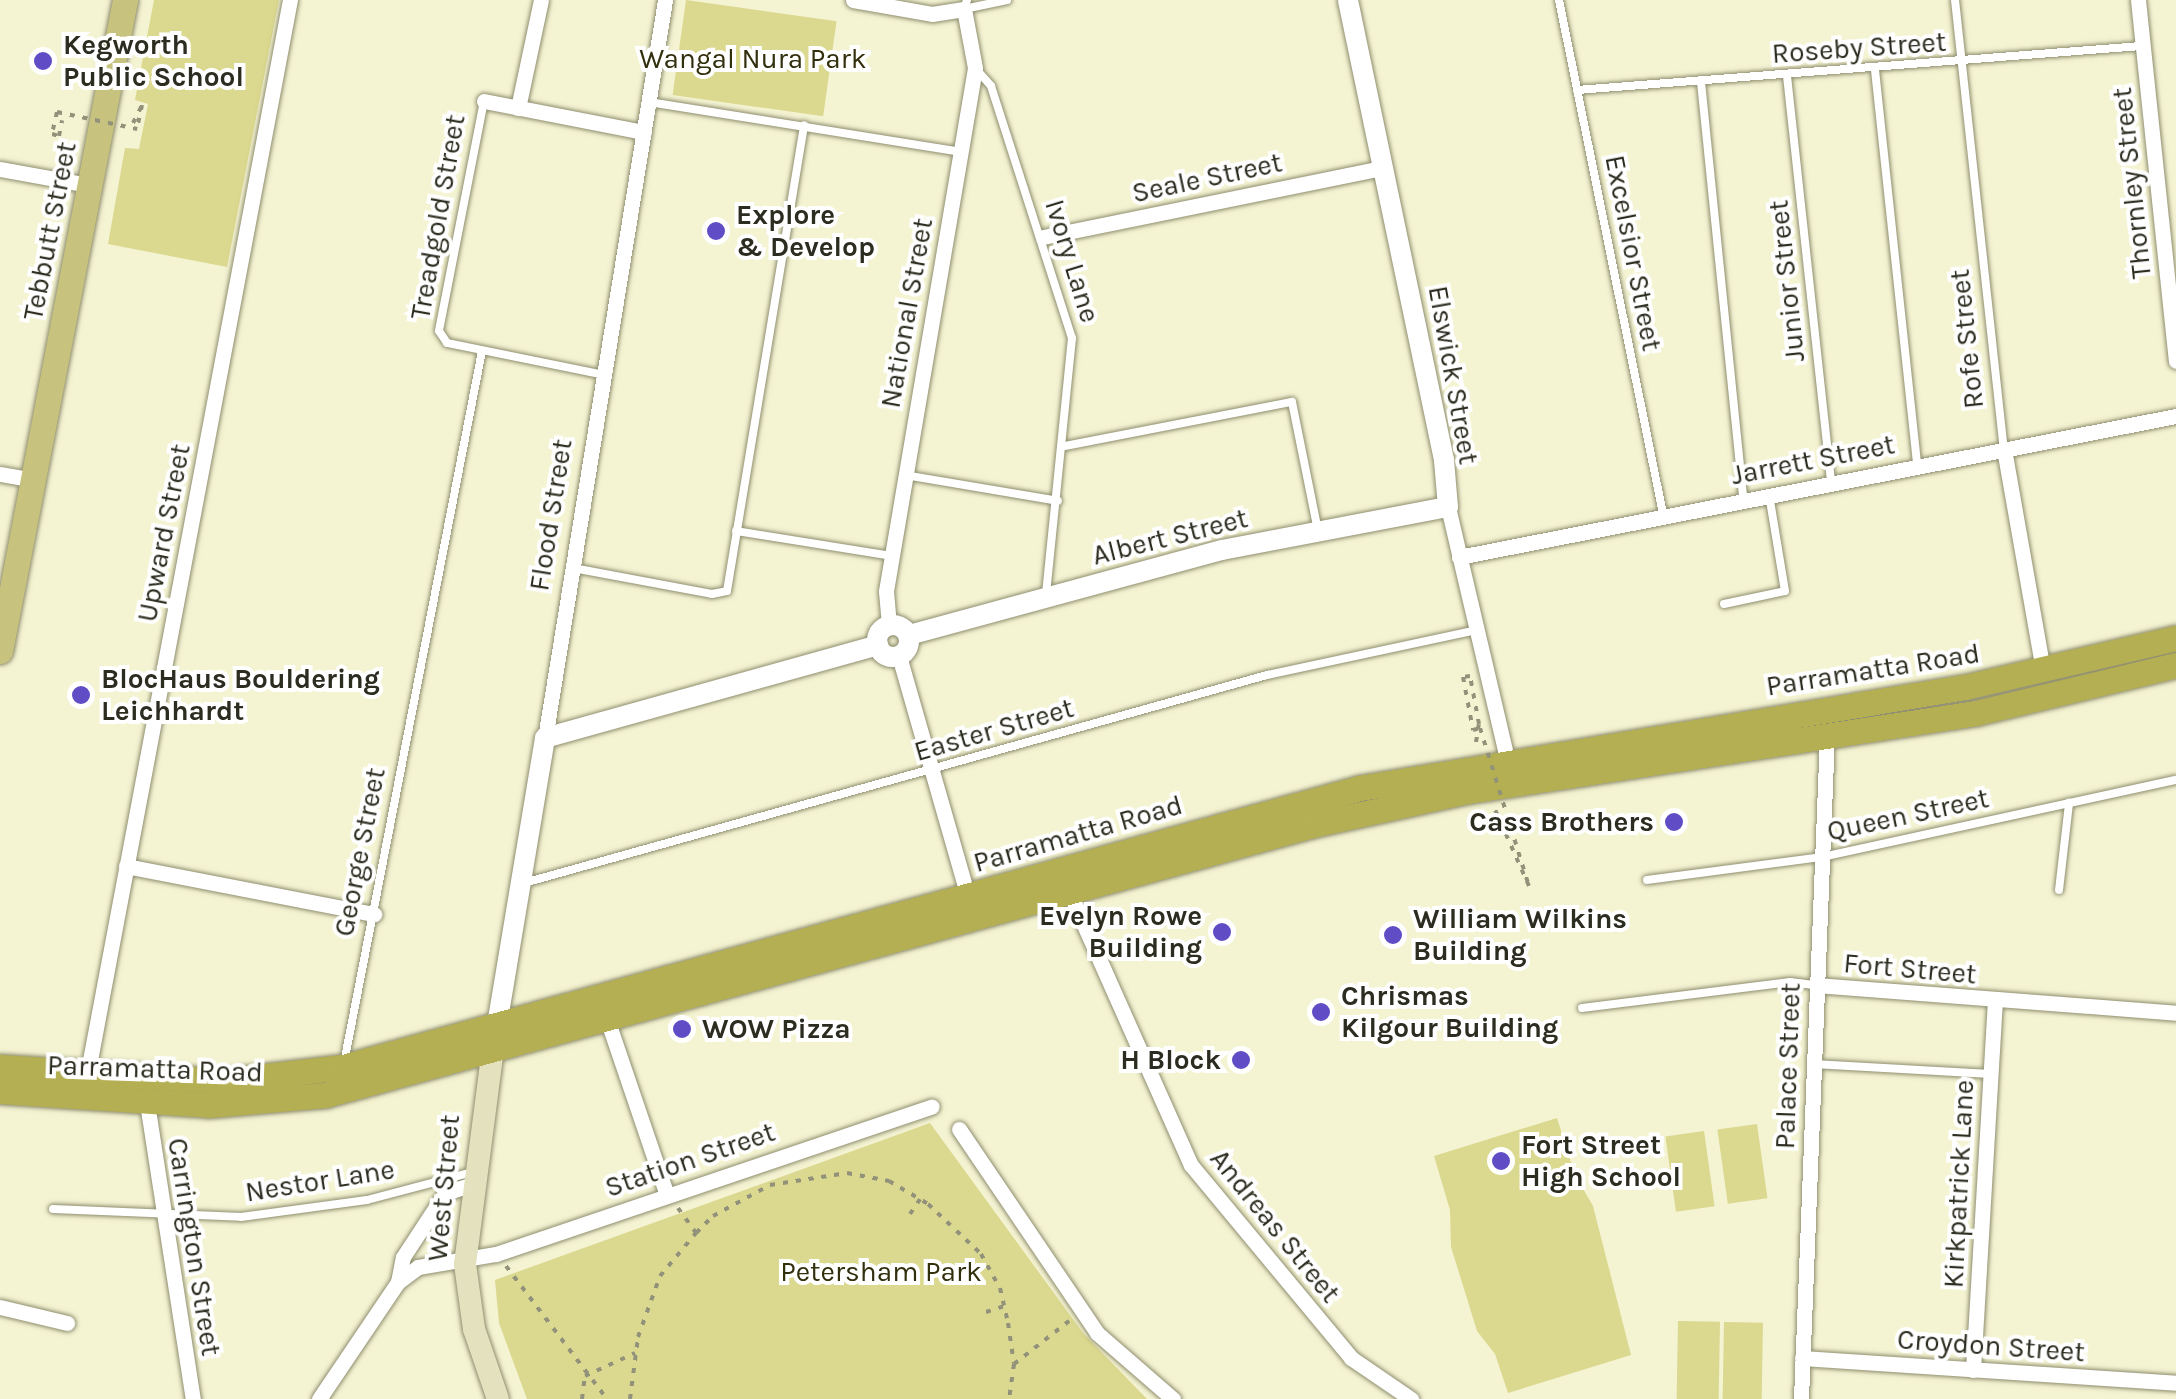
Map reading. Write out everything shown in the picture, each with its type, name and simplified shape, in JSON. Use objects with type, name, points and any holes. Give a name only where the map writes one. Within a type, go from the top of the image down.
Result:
[{"type":"highway","name":"Parramatta Road","points":[[0,1091],[147,1104],[271,1103],[326,1095],[494,1038],[968,896],[1322,798],[1507,758],[2042,670],[2176,638]]},
{"type":"highway","name":"Parramatta Road","points":[[0,1067],[87,1076],[224,1081],[343,1068],[607,1020],[1068,889],[1467,791],[1976,713],[2176,665]]},
{"type":"main road","name":"Tebbutt Street","points":[[0,650],[125,0]]},
{"type":"main road","name":"West Street","points":[[494,1038],[472,1178],[465,1264],[474,1329],[498,1399]]},
{"type":"street","name":"Upward Street","points":[[87,1076],[290,0]]},
{"type":"street","points":[[518,108],[541,0]]},
{"type":"street","name":"Flood Street","points":[[494,1038],[666,0]]},
{"type":"street","points":[[853,0],[932,14],[966,4]]},
{"type":"street","name":"Elswick Street","points":[[1348,0],[1439,432],[1448,507],[1482,629],[1507,758]]},
{"type":"street","name":"Thornley Street","points":[[2138,0],[2176,361]]},
{"type":"street","name":"National Street","points":[[889,626],[892,556],[974,68],[966,4]]},
{"type":"street","name":"Treadgold Street","points":[[484,102],[644,132]]},
{"type":"street","name":"Seale Street","points":[[1043,237],[1381,168]]},
{"type":"street","points":[[0,170],[89,186]]},
{"type":"street","name":"Jarrett Street","points":[[1459,557],[2176,416]]},
{"type":"street","name":"Rofe Street","points":[[2004,449],[2042,670]]},
{"type":"street","points":[[0,474],[32,480]]},
{"type":"street","name":"Albert Street","points":[[908,636],[1046,597],[1318,531],[1448,507]]},
{"type":"street","points":[[545,738],[878,645],[889,626],[908,636],[899,656],[968,896]]},
{"type":"street","points":[[878,645],[889,657],[899,656]]},
{"type":"street","name":"Palace Street","points":[[1801,1399],[1827,735]]},
{"type":"street","points":[[126,866],[374,914]]},
{"type":"street","name":"Andreas Street","points":[[1068,889],[1191,1166],[1351,1358],[1411,1399]]},
{"type":"street","name":"Fort Street","points":[[1816,986],[2176,1013]]},
{"type":"street","name":"Kirkpatrick Lane","points":[[1973,1370],[1995,1001]]},
{"type":"street","points":[[607,1020],[666,1192]]},
{"type":"street","name":"Carrington Street","points":[[147,1104],[193,1399]]},
{"type":"street","name":"Station Street","points":[[398,1282],[418,1267],[465,1264],[666,1192],[932,1106]]},
{"type":"street","points":[[960,1129],[1097,1332],[1173,1399]]},
{"type":"street","points":[[319,1399],[398,1282],[403,1258],[445,1194],[472,1178]]},
{"type":"street","points":[[0,1307],[67,1323]]},
{"type":"street","name":"Croydon Street","points":[[1802,1358],[2176,1383]]},
{"type":"lane","points":[[966,4],[1006,0]]},
{"type":"lane","name":"Excelsior Street","points":[[1559,0],[1663,514]]},
{"type":"lane","name":"Rofe Street","points":[[1956,0],[2004,449]]},
{"type":"lane","name":"Roseby Street","points":[[1577,90],[1875,70],[2143,46]]},
{"type":"lane","name":"Ivory Lane","points":[[974,68],[991,86],[1043,237],[1072,338],[1046,597]]},
{"type":"lane","points":[[1875,70],[1917,466]]},
{"type":"lane","name":"Junior Street","points":[[1788,76],[1831,482]]},
{"type":"lane","points":[[1702,82],[1744,499]]},
{"type":"lane","name":"Treadgold Street","points":[[484,102],[439,331],[447,343],[604,376]]},
{"type":"lane","points":[[649,102],[960,152]]},
{"type":"lane","points":[[573,568],[724,594],[804,125]]},
{"type":"lane","name":"George Street","points":[[343,1068],[482,351]]},
{"type":"lane","points":[[1064,446],[1292,402],[1318,531]]},
{"type":"lane","points":[[905,475],[1058,500]]},
{"type":"lane","points":[[1724,604],[1785,590],[1769,494]]},
{"type":"lane","points":[[736,531],[892,556]]},
{"type":"lane","name":"Easter Street","points":[[522,884],[1267,676],[1482,629]]},
{"type":"lane","name":"Queen Street","points":[[1647,880],[1822,857],[2176,780]]},
{"type":"lane","points":[[2059,890],[2069,802]]},
{"type":"lane","name":"Fort Street","points":[[1582,1008],[1790,982],[1816,986]]},
{"type":"lane","points":[[1813,1064],[1991,1074]]},
{"type":"lane","name":"Nestor Lane","points":[[53,1209],[162,1217],[241,1217],[367,1200],[472,1178]]},
{"type":"path","points":[[62,120],[59,136],[52,134],[57,112],[135,126]]},
{"type":"path","points":[[1476,742],[1479,724],[1470,676],[1463,678],[1474,730],[1480,728],[1528,886],[1492,802]]},
{"type":"path","points":[[630,1399],[634,1353],[660,1276],[696,1233],[713,1216],[770,1185],[847,1174],[889,1182],[920,1199],[980,1254],[1004,1306],[1014,1364],[1010,1399]]},
{"type":"path","points":[[666,1192],[696,1233]]},
{"type":"path","points":[[910,1214],[920,1199]]},
{"type":"path","points":[[496,1254],[606,1399]]},
{"type":"path","points":[[986,1312],[1004,1306]]},
{"type":"path","points":[[1014,1364],[1082,1311]]},
{"type":"path","points":[[585,1376],[634,1353]]},
{"type":"path","points":[[582,1399],[585,1376]]},
{"type":"green space","points":[[154,0],[279,0],[227,267],[108,244],[125,148],[139,149],[148,104],[135,100]]},
{"type":"green space","name":"Wangal Nura Park","points":[[686,0],[837,21],[823,116],[673,95]]},
{"type":"green space","points":[[1557,1118],[1575,1175],[1593,1206],[1631,1355],[1508,1393],[1495,1354],[1477,1331],[1451,1247],[1450,1210],[1434,1156]]},
{"type":"green space","name":"Petersham Park","points":[[930,1123],[1083,1333],[1147,1399],[527,1399],[499,1323],[495,1280]]},
{"type":"green space","points":[[1757,1124],[1767,1198],[1728,1204],[1717,1130]]},
{"type":"green space","points":[[1704,1131],[1715,1206],[1676,1212],[1665,1136]]},
{"type":"green space","points":[[1678,1321],[1720,1322],[1719,1399],[1677,1399]]},
{"type":"green space","points":[[1724,1322],[1763,1323],[1762,1399],[1723,1399]]},
{"type":"place","name":"Kegworth Public School","points":[[43,61]]},
{"type":"place","name":"Explore & Develop","points":[[716,231]]},
{"type":"place","name":"BlocHaus Bouldering Leichhardt","points":[[81,695]]},
{"type":"place","name":"Cass Brothers","points":[[1674,822]]},
{"type":"place","name":"Evelyn Rowe Building","points":[[1222,932]]},
{"type":"place","name":"William Wilkins Building","points":[[1393,935]]},
{"type":"place","name":"Chrismas Kilgour Building","points":[[1321,1012]]},
{"type":"place","name":"WOW Pizza","points":[[682,1029]]},
{"type":"place","name":"H Block","points":[[1241,1060]]},
{"type":"place","name":"Fort Street High School","points":[[1501,1161]]}]
